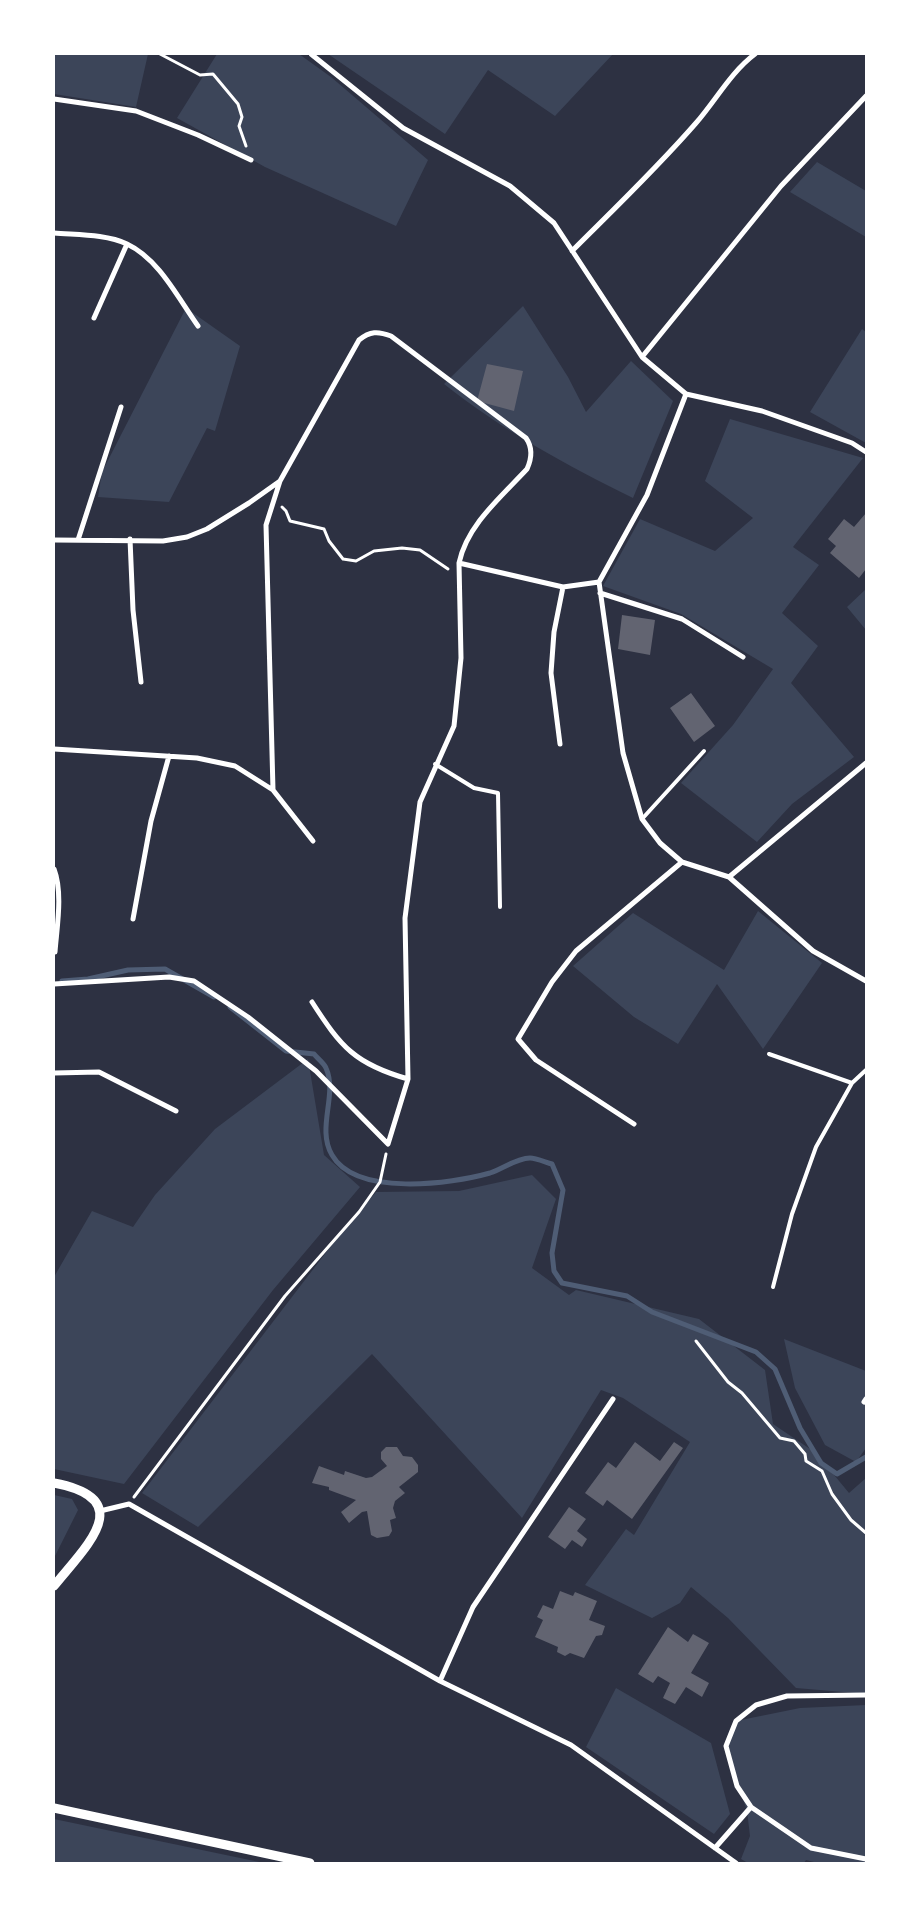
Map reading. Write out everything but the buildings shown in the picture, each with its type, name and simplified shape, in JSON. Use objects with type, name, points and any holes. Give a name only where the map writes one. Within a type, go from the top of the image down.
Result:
[{"type":"street","points":[[311,54],[403,128],[510,186],[554,223],[642,356],[686,394],[762,411],[852,443],[866,452]]},
{"type":"street","points":[[572,251],[646,177],[697,122],[730,79],[755,54]]},
{"type":"street","points":[[642,356],[781,186],[866,96]]},
{"type":"street","points":[[54,99],[136,111],[198,135],[252,160]]},
{"type":"street","points":[[54,234],[95,238],[127,244],[145,256],[158,271],[198,326]]},
{"type":"street","points":[[94,318],[127,244]]},
{"type":"street","points":[[54,984],[170,977],[194,981],[248,1017],[316,1071],[388,1144],[408,1079],[405,918],[420,802],[435,764],[454,726],[461,658],[459,563],[462,548],[471,531],[526,469],[530,462],[530,444],[526,438],[391,336],[374,332],[366,334],[359,340],[280,481],[266,526],[273,790]]},
{"type":"street","points":[[686,394],[647,495],[599,582],[624,753],[642,818],[660,843],[682,862],[729,877],[814,951],[866,981]]},
{"type":"street","points":[[78,540],[121,407]]},
{"type":"street","points":[[54,540],[130,539],[163,541],[187,537],[207,529],[280,481]]},
{"type":"street","points":[[130,539],[141,682]]},
{"type":"street","points":[[459,563],[563,587],[599,582]]},
{"type":"street","points":[[560,744],[551,673],[554,632],[563,587]]},
{"type":"street","points":[[600,593],[682,619],[743,657]]},
{"type":"street","points":[[54,749],[197,758],[235,766],[273,790],[313,841]]},
{"type":"street","points":[[133,918],[151,821],[169,756]]},
{"type":"street","points":[[729,877],[866,764]]},
{"type":"street","points":[[634,1124],[536,1060],[518,1039],[552,982],[576,950],[682,862]]},
{"type":"street","points":[[54,869],[57,877],[58,893],[56,952]]},
{"type":"street","points":[[312,1002],[339,1043],[368,1065],[408,1079]]},
{"type":"street","points":[[54,1073],[99,1072],[176,1111]]},
{"type":"street","points":[[440,1681],[473,1607],[613,1399]]},
{"type":"street","points":[[54,1482],[76,1487],[94,1498],[100,1511],[98,1525],[89,1542],[54,1586]]},
{"type":"street","points":[[100,1511],[129,1504],[440,1681],[571,1745],[736,1863]]},
{"type":"street","points":[[866,1695],[787,1696],[756,1705],[736,1721],[726,1746],[736,1786],[751,1807],[811,1848],[866,1859]]},
{"type":"street","points":[[716,1848],[751,1807]]},
{"type":"street","points":[[54,1808],[310,1863]]},
{"type":"lane","points":[[642,818],[704,751]]},
{"type":"lane","points":[[435,764],[474,788],[498,794],[500,907]]},
{"type":"lane","points":[[770,1054],[852,1083]]},
{"type":"lane","points":[[773,1287],[792,1214],[816,1147],[852,1083],[866,1070]]},
{"type":"path","points":[[160,54],[200,75],[213,74],[238,104],[242,118],[239,126],[252,160]]},
{"type":"path","points":[[274,500],[286,511],[290,521],[324,529],[329,541],[343,559],[356,561],[374,551],[402,548],[420,550],[460,576]]},
{"type":"path","points":[[129,1504],[285,1296],[359,1212],[380,1182],[388,1144]]},
{"type":"path","points":[[696,1341],[728,1382],[742,1393],[780,1438],[794,1441],[804,1454],[806,1461],[822,1471],[837,1501],[851,1520],[866,1533]]},
{"type":"shaded area","points":[[54,54],[148,54],[136,107],[54,94]]},
{"type":"shaded area","points":[[217,54],[299,54],[331,77],[428,160],[396,226],[265,167],[177,118]]},
{"type":"shaded area","points":[[328,54],[613,54],[555,116],[488,70],[445,134]]},
{"type":"shaded area","points":[[817,162],[866,191],[866,237],[790,192]]},
{"type":"shaded area","points":[[523,306],[568,377],[586,412],[631,361],[673,401],[633,498],[535,446],[489,417],[444,384]]},
{"type":"shaded area","points":[[186,308],[240,346],[215,431],[207,428],[169,502],[98,497],[102,472]]},
{"type":"shaded area","points":[[862,329],[866,332],[866,443],[810,412]]},
{"type":"shaded area","points":[[730,419],[863,458],[793,547],[819,565],[782,613],[818,646],[791,683],[854,757],[792,804],[757,842],[681,783],[733,725],[773,669],[681,614],[603,586],[640,519],[715,551],[753,518],[705,481]]},
{"type":"shaded area","points":[[866,589],[866,630],[847,607]]},
{"type":"shaded area","points":[[758,911],[822,963],[763,1049],[717,984],[678,1044],[634,1017],[573,966],[633,913],[724,970]]},
{"type":"shaded area","points":[[308,1059],[324,1155],[360,1187],[273,1290],[124,1484],[54,1469],[54,1277],[92,1211],[133,1227],[155,1195],[215,1129]]},
{"type":"shaded area","points":[[532,1175],[556,1199],[532,1268],[569,1295],[576,1290],[699,1319],[765,1370],[773,1424],[816,1453],[849,1493],[866,1478],[866,1694],[796,1688],[728,1618],[691,1587],[680,1603],[652,1618],[585,1585],[626,1529],[634,1535],[690,1442],[623,1398],[601,1390],[522,1518],[372,1354],[198,1527],[142,1493],[334,1242],[376,1192],[459,1191]]},
{"type":"shaded area","points":[[784,1339],[866,1371],[866,1448],[856,1462],[825,1445],[795,1388]]},
{"type":"shaded area","points":[[54,1495],[72,1499],[78,1510],[54,1558]]},
{"type":"shaded area","points":[[616,1688],[711,1743],[730,1814],[714,1834],[586,1747]]},
{"type":"shaded area","points":[[866,1705],[866,1863],[818,1863],[806,1860],[804,1863],[748,1863],[741,1859],[750,1836],[747,1811],[725,1746],[736,1721],[800,1708]]},
{"type":"shaded area","points":[[54,1819],[264,1863],[54,1863]]},
{"type":"waterway","points":[[62,981],[88,979],[128,970],[165,969],[214,997]]},
{"type":"waterway","points":[[230,1007],[286,1051],[314,1054],[325,1066],[330,1089],[326,1123],[328,1145],[332,1155],[344,1168],[361,1177],[382,1182],[405,1184],[452,1181],[473,1177],[490,1173],[525,1158],[552,1164],[563,1190],[552,1253],[554,1271],[562,1283],[627,1296],[652,1312],[756,1352],[775,1369],[800,1428],[821,1463],[837,1474],[866,1457]]}]
